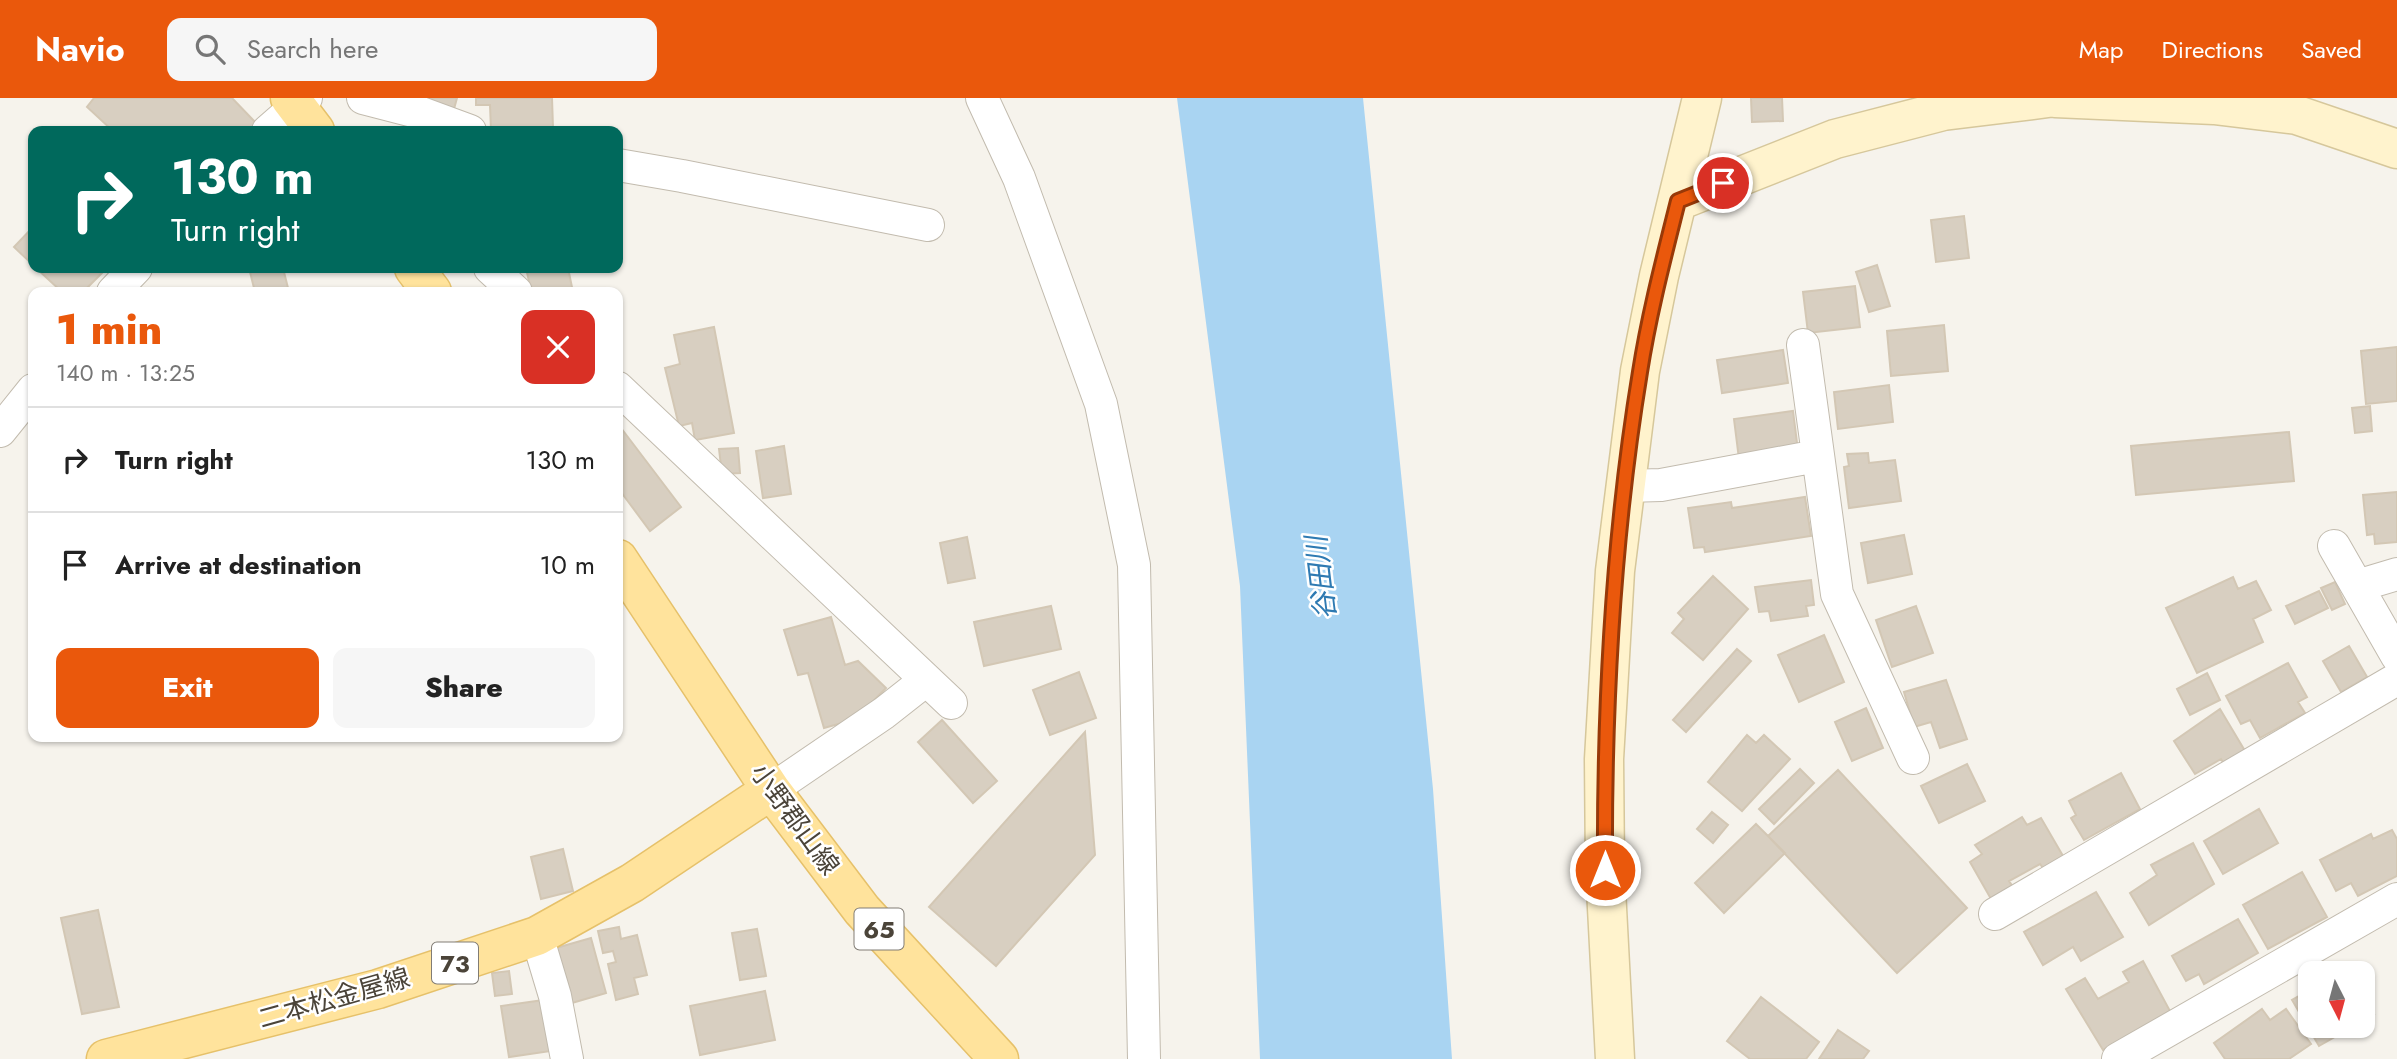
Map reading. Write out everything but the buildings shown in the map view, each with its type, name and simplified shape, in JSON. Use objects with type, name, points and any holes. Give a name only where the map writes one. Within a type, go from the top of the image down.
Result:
[{"type":"main road","name":"小野郡山線","points":[[623,567],[771,790],[862,910],[999,1059]]},
{"type":"main road","name":"二本松金屋線","points":[[106,1059],[378,989],[537,936],[632,883],[771,790]]},
{"type":"street","points":[[363,98],[421,113],[456,126]]},
{"type":"street","points":[[982,98],[1019,178],[1101,404],[1134,565],[1144,1059]]},
{"type":"street","points":[[1615,1059],[1605,870],[1604,759],[1615,571],[1640,371],[1702,98]]},
{"type":"street","points":[[1678,201],[1835,139],[1942,111],[2048,98]]},
{"type":"street","points":[[2055,98],[2214,105],[2297,115],[2397,149]]},
{"type":"street","points":[[275,126],[302,108]]},
{"type":"street","points":[[623,167],[928,225]]},
{"type":"street","points":[[118,287],[130,273]]},
{"type":"street","points":[[495,273],[511,287]]},
{"type":"street","points":[[1803,345],[1837,594],[1913,758]]},
{"type":"street","points":[[623,393],[951,703]]},
{"type":"street","points":[[0,431],[28,396]]},
{"type":"street","points":[[1626,486],[1661,485],[1817,456]]},
{"type":"street","points":[[2334,546],[2397,656]]},
{"type":"street","points":[[2357,586],[2397,575]]},
{"type":"street","points":[[1995,914],[2397,679]]},
{"type":"street","points":[[771,790],[884,713],[926,680]]},
{"type":"street","points":[[2118,1059],[2397,899]]},
{"type":"street","points":[[537,936],[555,996],[568,1059]]},
{"type":"water","name":"谷田川","points":[[1177,98],[1363,98],[1433,789],[1452,1059],[1260,1059],[1240,586]]},
{"type":"route","points":[[1605,870],[1604,759],[1615,571],[1640,371],[1659,275],[1678,201],[1723,183]]}]
